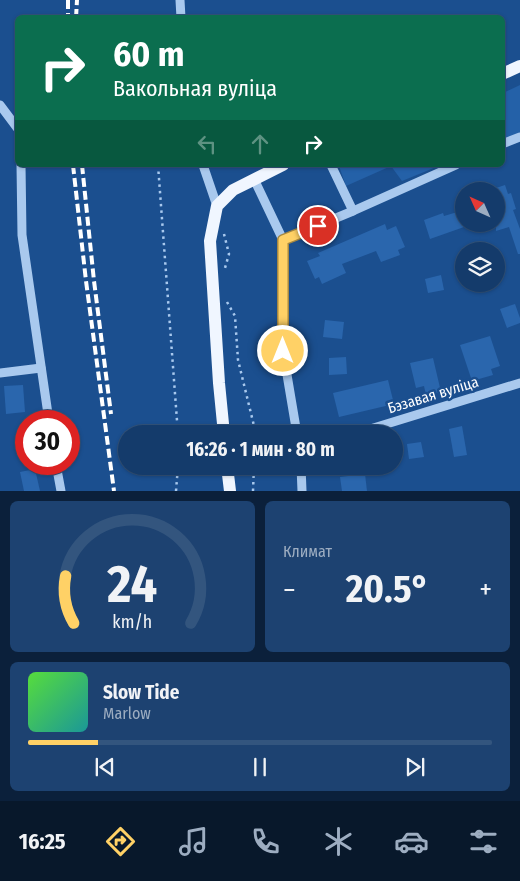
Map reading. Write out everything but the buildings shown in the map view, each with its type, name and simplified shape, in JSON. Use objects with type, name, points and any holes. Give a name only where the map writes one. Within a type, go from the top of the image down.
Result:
[{"type":"main road","points":[[505,73],[520,66]]},
{"type":"main road","points":[[223,425],[210,241],[217,206],[232,190],[279,167]]},
{"type":"main road","points":[[228,475],[230,491]]},
{"type":"street","points":[[180,0],[181,15]]},
{"type":"street","points":[[0,104],[15,125]]},
{"type":"street","points":[[505,143],[520,136]]},
{"type":"street","points":[[21,167],[22,235],[47,410]]},
{"type":"street","points":[[204,167],[217,206]]},
{"type":"street","points":[[332,167],[353,211]]},
{"type":"street","points":[[283,240],[452,167]]},
{"type":"street","points":[[254,179],[283,240],[283,351],[296,425]]},
{"type":"street","points":[[0,373],[41,368]]},
{"type":"street","name":"Бэзавая вуліца","points":[[383,425],[520,383]]},
{"type":"street","points":[[58,475],[60,491]]},
{"type":"street","points":[[301,475],[302,491]]},
{"type":"path","points":[[158,167],[177,425]]},
{"type":"path","points":[[217,206],[229,254],[224,272]]},
{"type":"path","points":[[223,296],[235,316],[238,360],[254,425]]},
{"type":"path","points":[[176,491],[177,475]]},
{"type":"path","points":[[253,491],[254,475]]},
{"type":"shaded area","points":[[520,85],[520,133],[505,139],[505,92]]},
{"type":"shaded area","points":[[339,167],[389,167],[346,186]]},
{"type":"shaded area","points":[[392,167],[436,167],[402,181]]},
{"type":"railway","points":[[68,0],[68,15]]},
{"type":"railway","points":[[76,15],[77,0]]},
{"type":"railway","points":[[73,167],[86,281],[114,491]]},
{"type":"railway","points":[[82,167],[111,414]]},
{"type":"route","points":[[283,351],[283,240],[318,226]]}]
